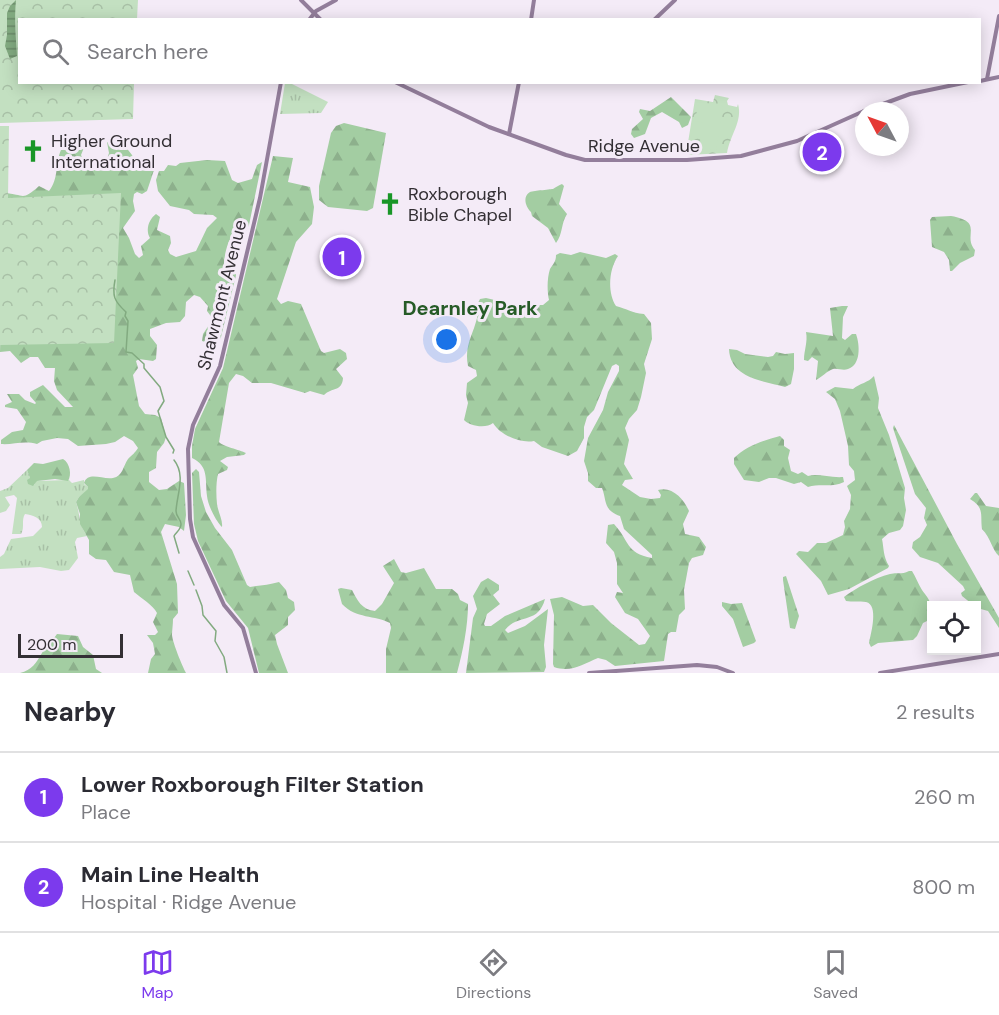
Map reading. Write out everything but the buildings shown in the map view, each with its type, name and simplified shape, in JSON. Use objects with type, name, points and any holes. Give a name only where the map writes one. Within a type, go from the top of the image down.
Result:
[{"type":"main road","points":[[301,0],[319,18]]},
{"type":"main road","points":[[310,18],[314,12],[336,0]]},
{"type":"main road","points":[[531,18],[534,0]]},
{"type":"main road","points":[[656,18],[675,0]]},
{"type":"main road","points":[[987,79],[999,16]]},
{"type":"main road","points":[[981,81],[999,77]]},
{"type":"main road","name":"Shawmont Avenue","points":[[256,673],[243,628],[228,611],[192,532],[188,445],[194,424],[222,361],[260,198],[281,84]]},
{"type":"main road","name":"Ridge Avenue","points":[[399,84],[489,127],[582,160],[651,161],[730,158],[794,142],[855,115]]},
{"type":"main road","points":[[509,134],[519,84]]},
{"type":"main road","name":"Ridge Avenue","points":[[888,102],[910,94],[958,84]]},
{"type":"main road","points":[[880,673],[999,654]]},
{"type":"main road","points":[[589,673],[697,665],[714,666],[732,673]]},
{"type":"green space","points":[[0,0],[138,0],[137,18],[18,18],[18,84],[134,84],[133,119],[0,123]]},
{"type":"green space","points":[[285,84],[292,84],[328,102],[321,113],[280,114]]},
{"type":"green space","points":[[715,95],[729,98],[728,105],[737,107],[738,104],[738,122],[727,153],[686,155],[695,99],[713,102]]},
{"type":"green space","points":[[671,97],[691,117],[688,125],[682,128],[679,122],[662,112],[651,118],[645,134],[634,138],[631,134],[632,129],[643,119],[639,112],[640,109],[650,111]]},
{"type":"green space","points":[[706,103],[723,106],[716,150],[699,147],[703,123],[695,121],[698,105],[706,105]]},
{"type":"green space","points":[[344,123],[386,133],[373,208],[367,211],[328,207],[319,200],[319,186],[331,133],[336,126]]},
{"type":"green space","points":[[0,126],[9,126],[8,198],[121,193],[114,343],[0,345]]},
{"type":"green space","points":[[83,142],[85,145],[81,155],[85,162],[91,165],[105,166],[109,153],[107,142],[115,146],[125,146],[137,167],[155,167],[147,191],[134,194],[135,211],[123,228],[139,258],[143,255],[141,246],[150,238],[148,228],[156,214],[160,217],[157,230],[170,236],[171,243],[168,250],[176,257],[196,251],[207,228],[217,218],[213,215],[194,214],[189,210],[170,206],[158,191],[156,180],[159,171],[164,171],[168,165],[176,166],[180,163],[225,161],[232,180],[238,183],[252,179],[257,165],[262,162],[249,225],[244,235],[232,237],[226,250],[224,269],[227,272],[235,271],[236,275],[221,337],[216,346],[210,350],[208,343],[202,341],[203,334],[213,319],[207,311],[208,306],[200,297],[194,295],[186,302],[185,316],[180,322],[166,323],[150,329],[150,336],[157,345],[156,359],[136,361],[138,368],[133,375],[139,406],[145,414],[161,418],[166,437],[157,452],[156,468],[149,472],[149,482],[159,490],[167,489],[179,481],[184,483],[186,515],[184,531],[179,527],[165,524],[161,532],[177,584],[178,613],[173,619],[172,635],[186,673],[148,673],[151,659],[155,654],[153,643],[147,635],[155,635],[158,632],[153,622],[157,613],[150,604],[134,592],[130,575],[114,572],[106,560],[96,559],[89,554],[89,540],[80,524],[76,502],[88,489],[84,483],[86,479],[89,477],[113,478],[119,475],[128,459],[138,448],[133,441],[124,436],[115,442],[106,444],[78,446],[68,439],[57,438],[37,444],[28,442],[1,444],[1,440],[12,432],[23,430],[26,422],[17,409],[5,407],[12,402],[7,394],[19,394],[25,400],[35,404],[30,392],[43,385],[65,407],[73,407],[57,390],[54,381],[55,368],[45,368],[38,357],[30,357],[21,363],[10,351],[0,352],[4,193],[26,196],[39,186],[49,191],[54,181],[61,150]]},
{"type":"green space","points":[[273,156],[293,158],[288,182],[310,187],[314,207],[312,224],[296,242],[277,299],[281,304],[288,301],[301,304],[321,351],[324,353],[340,349],[346,353],[347,359],[336,369],[343,378],[341,385],[324,395],[310,391],[305,393],[271,383],[252,383],[236,374],[229,383],[219,442],[246,453],[220,461],[228,467],[227,470],[218,474],[217,481],[217,504],[222,527],[209,504],[204,469],[192,458],[192,446],[195,429],[223,368]]},
{"type":"green space","points":[[562,184],[564,186],[559,204],[567,214],[556,243],[548,228],[532,216],[525,199],[530,192],[553,189]]},
{"type":"green space","points":[[951,216],[970,225],[975,250],[974,256],[950,271],[949,260],[944,252],[932,247],[930,220],[932,217]]},
{"type":"green space","points":[[580,252],[606,258],[615,254],[618,256],[610,281],[613,300],[616,306],[644,314],[651,323],[652,339],[644,364],[646,373],[641,397],[637,410],[625,428],[629,440],[624,464],[633,479],[625,480],[622,485],[640,497],[651,499],[660,498],[658,490],[663,489],[677,494],[689,511],[683,524],[685,534],[699,537],[706,547],[703,555],[692,558],[689,563],[684,590],[685,609],[679,615],[676,632],[668,634],[664,661],[615,666],[598,658],[566,669],[554,667],[553,664],[554,615],[550,599],[562,597],[583,606],[593,605],[639,645],[645,644],[650,636],[638,619],[625,613],[615,597],[617,592],[623,593],[617,584],[617,563],[614,552],[606,543],[608,525],[614,524],[632,550],[643,556],[652,558],[652,555],[624,529],[620,516],[608,508],[602,488],[596,488],[588,481],[584,461],[588,438],[603,410],[619,366],[616,364],[612,366],[594,410],[587,417],[584,438],[577,451],[568,456],[542,447],[534,441],[511,438],[493,423],[478,426],[464,420],[468,403],[467,383],[477,376],[476,370],[468,366],[467,352],[480,299],[486,298],[517,305],[543,305],[549,300],[548,276],[556,255],[560,253],[571,255]]},
{"type":"green space","points":[[848,306],[843,317],[842,338],[845,340],[852,334],[856,334],[859,349],[857,359],[852,367],[844,370],[833,369],[816,380],[818,361],[812,357],[808,361],[804,360],[806,332],[833,336],[830,308]]},
{"type":"green space","points":[[729,349],[768,357],[773,356],[776,352],[794,353],[791,384],[785,387],[749,377],[735,366]]},
{"type":"green space","points":[[874,376],[879,398],[878,408],[905,488],[906,510],[903,526],[900,530],[889,533],[882,539],[888,568],[849,589],[828,595],[821,581],[796,554],[799,551],[808,552],[817,543],[826,543],[843,535],[844,521],[850,509],[851,495],[847,486],[855,480],[854,471],[849,465],[848,446],[840,411],[835,399],[826,392],[835,387],[853,389]]},
{"type":"green space","points":[[894,425],[999,618],[999,628],[988,611],[981,609],[981,601],[968,601],[962,596],[961,593],[965,590],[963,586],[938,563],[920,557],[912,548],[913,542],[920,537],[927,525],[924,518],[926,508],[915,494],[893,428]]},
{"type":"green space","points":[[780,436],[784,440],[784,446],[790,450],[788,458],[791,471],[798,474],[802,472],[808,476],[843,477],[844,482],[808,487],[801,482],[794,484],[776,478],[759,482],[744,480],[734,464],[734,458],[756,444]]},
{"type":"green space","points":[[63,459],[70,469],[68,481],[55,479],[37,481],[33,486],[28,484],[27,480],[30,478],[27,470],[34,463],[43,464]]},
{"type":"green space","points":[[196,469],[199,472],[201,496],[206,512],[232,550],[247,585],[250,587],[279,582],[286,590],[288,598],[294,602],[295,610],[288,617],[288,625],[275,635],[288,673],[259,673],[248,628],[226,601],[198,541],[194,524],[192,473]]},
{"type":"green space","points":[[27,470],[29,480],[34,485],[36,481],[69,480],[72,483],[84,480],[84,484],[88,487],[88,491],[76,502],[81,524],[87,536],[77,538],[75,542],[78,558],[69,570],[61,571],[40,567],[0,569],[0,557],[4,554],[11,539],[33,536],[42,527],[39,519],[25,514],[21,534],[12,534],[17,498],[14,495],[5,497],[10,505],[6,511],[0,513],[0,491],[8,488]]},
{"type":"green space","points":[[975,493],[986,506],[999,508],[999,556],[982,529],[980,509],[970,499]]},
{"type":"green space","points":[[394,559],[401,572],[406,573],[424,568],[436,589],[452,589],[458,594],[460,600],[468,604],[465,638],[457,673],[386,673],[386,649],[390,623],[353,612],[342,604],[338,589],[341,588],[352,590],[363,607],[375,611],[382,604],[394,583],[383,566]]},
{"type":"green space","points":[[912,571],[929,600],[927,601],[927,621],[923,623],[913,640],[878,643],[871,647],[869,643],[873,614],[870,604],[846,601],[844,597],[878,578]]},
{"type":"green space","points":[[786,576],[799,616],[795,629],[790,628],[783,580]]},
{"type":"green space","points":[[488,578],[499,585],[499,590],[493,595],[500,604],[487,614],[485,626],[491,626],[505,616],[545,599],[542,607],[533,616],[510,625],[505,630],[508,633],[525,626],[548,609],[544,672],[466,673],[473,618],[477,609],[473,596],[481,582]]},
{"type":"green space","points":[[722,602],[742,603],[756,641],[754,643],[743,647],[733,619],[722,606]]},
{"type":"green space","points":[[57,634],[78,636],[83,647],[93,655],[96,669],[102,673],[20,673],[33,666]]},
{"type":"shaded area","points":[[16,0],[17,56],[10,59],[5,46],[7,13]]},
{"type":"waterway","points":[[115,280],[115,298],[126,312],[125,316],[128,321],[126,352],[132,353],[144,364],[144,368],[160,387],[164,401],[158,411],[166,437],[174,450],[173,453]]},
{"type":"waterway","points":[[174,460],[180,472],[176,511],[181,526],[174,536],[179,553]]},
{"type":"waterway","points":[[188,571],[194,585]]},
{"type":"waterway","points":[[196,590],[203,615],[216,631],[215,641],[224,657],[227,673]]},
{"type":"place","name":"Higher Ground International","points":[[33,151]]},
{"type":"place","name":"Main Line Health","points":[[822,152]]},
{"type":"place","name":"Roxborough Bible Chapel","points":[[390,204]]},
{"type":"place","name":"Lower Roxborough Filter Station","points":[[342,257]]},
{"type":"district","name":"Dearnley Park","points":[[470,308]]}]
